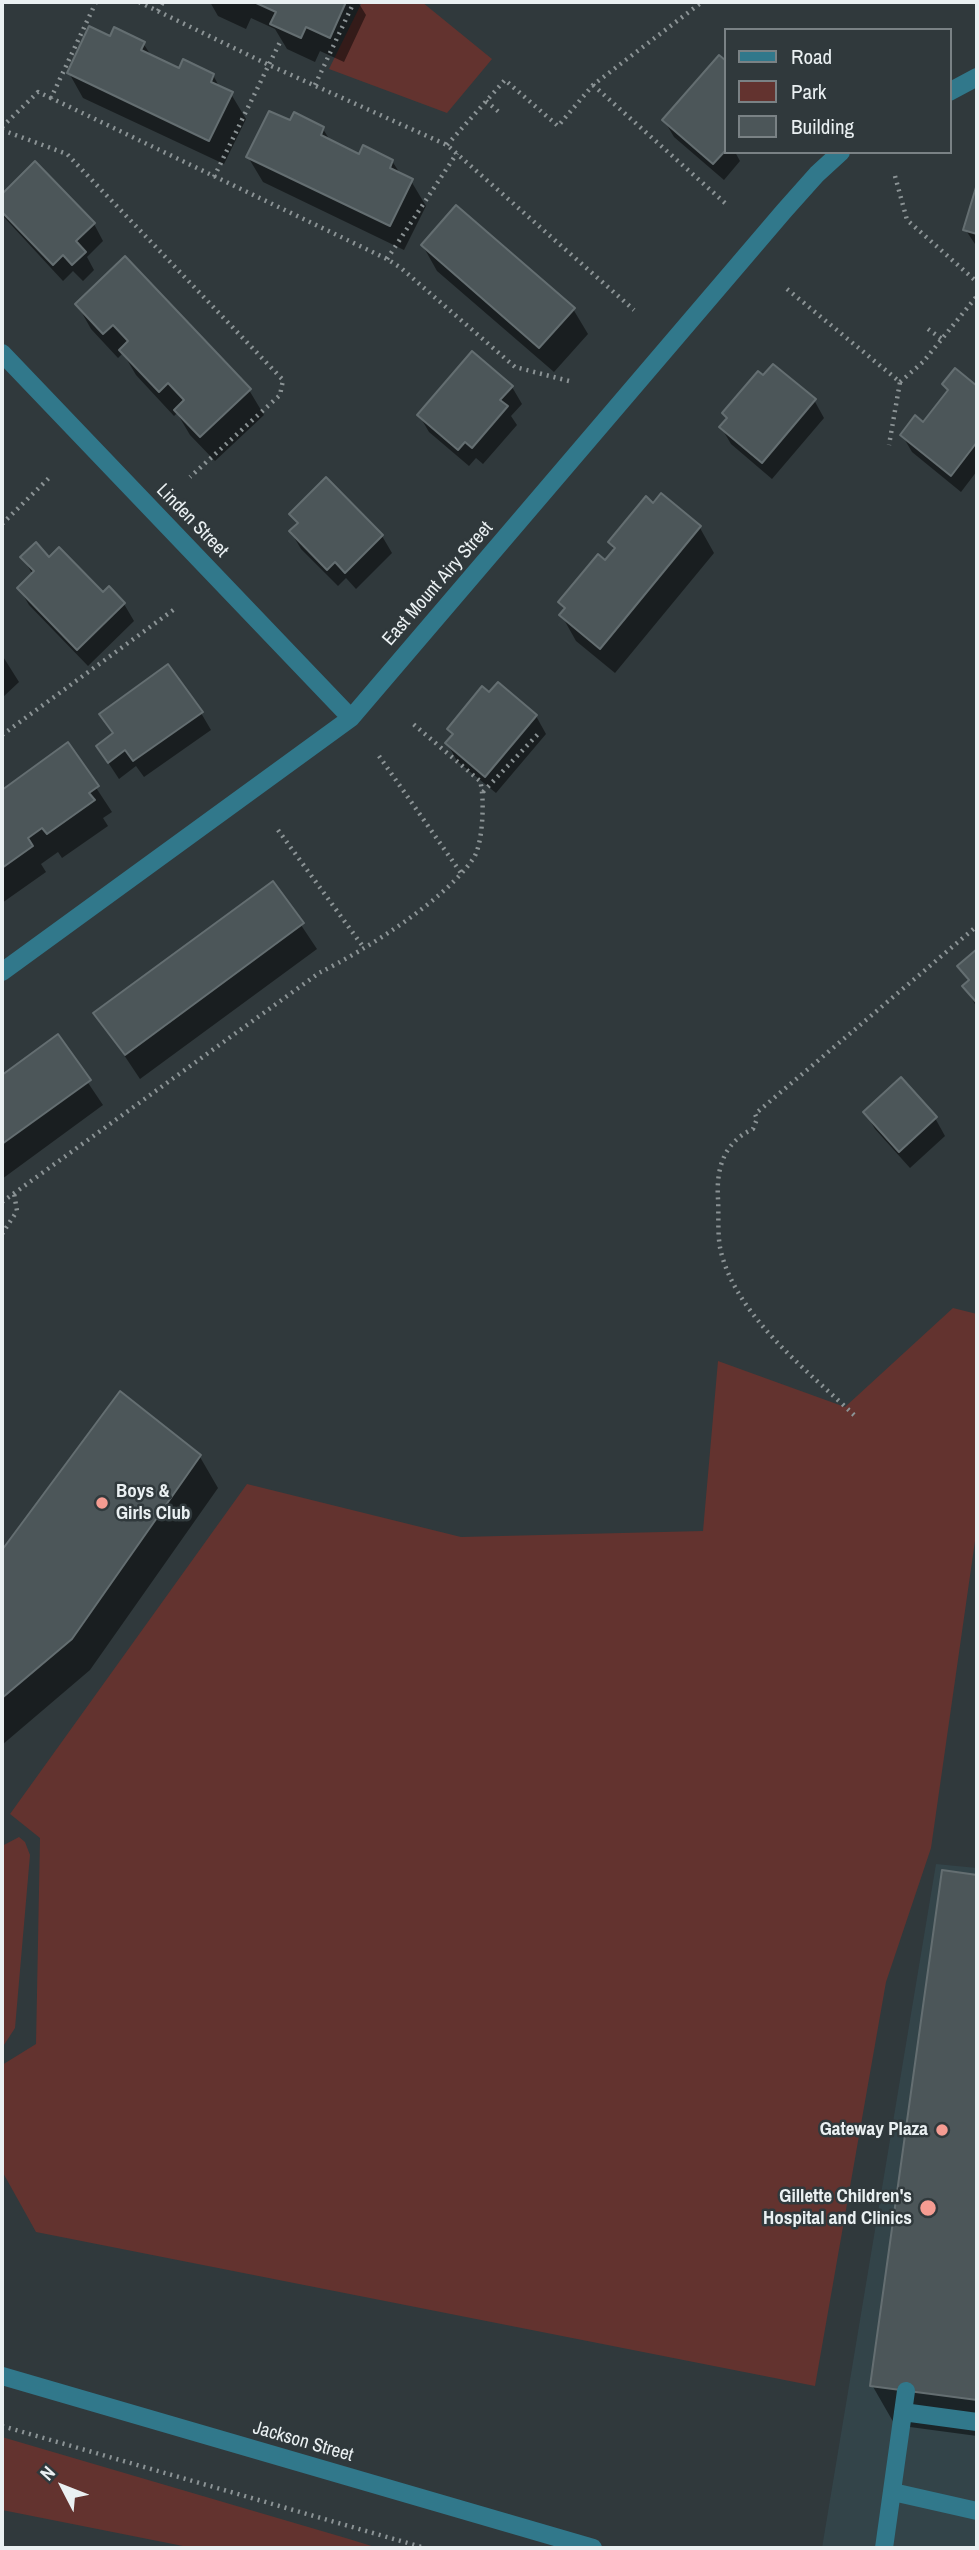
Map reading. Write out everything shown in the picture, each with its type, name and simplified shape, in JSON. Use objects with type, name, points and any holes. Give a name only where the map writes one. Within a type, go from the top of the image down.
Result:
[{"type":"street","points":[[951,91],[977,77]]},
{"type":"street","name":"East Mount Airy Street","points":[[2,972],[351,718],[783,211],[839,154]]},
{"type":"street","name":"Linden Street","points":[[2,353],[351,718]]},
{"type":"street","name":"Jackson Street","points":[[2,2376],[593,2548]]},
{"type":"street","points":[[884,2548],[906,2390]]},
{"type":"street","points":[[903,2412],[977,2422]]},
{"type":"street","points":[[892,2492],[977,2511]]},
{"type":"path","points":[[51,99],[96,2]]},
{"type":"path","points":[[139,2],[269,65],[447,145],[634,310]]},
{"type":"path","points":[[158,11],[163,2]]},
{"type":"path","points":[[315,85],[354,2]]},
{"type":"path","points":[[447,145],[505,80],[558,126],[593,85],[702,2]]},
{"type":"path","points":[[214,177],[280,42]]},
{"type":"path","points":[[593,85],[725,203]]},
{"type":"path","points":[[190,477],[280,395],[283,380],[67,154],[2,128],[38,93],[387,259],[401,268],[515,367],[573,382]]},
{"type":"path","points":[[486,101],[500,113]]},
{"type":"path","points":[[387,259],[457,153]]},
{"type":"path","points":[[895,176],[908,220],[977,282]]},
{"type":"path","points":[[787,289],[900,382]]},
{"type":"path","points":[[889,445],[900,382],[923,362],[977,296]]},
{"type":"path","points":[[928,329],[942,339]]},
{"type":"path","points":[[2,524],[51,476]]},
{"type":"path","points":[[2,735],[176,608]]},
{"type":"path","points":[[2,1202],[319,973],[364,948],[445,890],[475,857],[484,792],[480,781],[412,723]]},
{"type":"path","points":[[484,792],[539,733]]},
{"type":"path","points":[[379,756],[461,873]]},
{"type":"path","points":[[278,830],[364,948]]},
{"type":"path","points":[[854,1415],[765,1330],[740,1293],[721,1252],[717,1191],[721,1158],[740,1135],[754,1129],[757,1119],[755,1114],[977,926]]},
{"type":"path","points":[[2,1234],[17,1211],[14,1193]]},
{"type":"path","points":[[2,2426],[425,2548]]},
{"type":"shaded area","name":"Gillette Children's Hospital and Clinics","points":[[936,1864],[977,1868],[977,2548],[822,2548]]},
{"type":"green space","points":[[362,2],[422,2],[492,59],[447,113],[329,69]]},
{"type":"green space","points":[[953,1308],[977,1314],[977,1527],[931,1848],[886,1982],[815,2386],[36,2232],[2,2171],[2,2065],[36,2044],[40,1838],[10,1814],[247,1484],[461,1537],[703,1531],[718,1361],[845,1407]]},
{"type":"green space","points":[[19,1837],[25,1842],[30,1855],[15,2028],[2,2048],[2,1846]]},
{"type":"green space","points":[[2,2437],[378,2548],[193,2548],[2,2510]]},
{"type":"building","points":[[254,2],[346,2],[330,38],[306,27],[301,38],[270,24],[276,12]]},
{"type":"building","points":[[89,26],[110,36],[114,27],[145,42],[141,50],[179,68],[183,59],[214,74],[211,82],[233,92],[209,141],[67,73]]},
{"type":"building","points":[[719,55],[724,59],[724,152],[713,164],[662,120]]},
{"type":"building","points":[[269,111],[290,120],[294,112],[324,127],[321,135],[359,154],[363,145],[393,160],[390,168],[413,179],[390,226],[246,157]]},
{"type":"building","points":[[35,161],[95,223],[76,241],[86,252],[72,265],[63,255],[53,265],[2,212],[2,194]]},
{"type":"building","points":[[977,184],[977,234],[963,230]]},
{"type":"building","points":[[456,205],[575,308],[539,348],[421,245]]},
{"type":"building","points":[[125,256],[251,389],[200,437],[174,410],[184,400],[168,383],[159,392],[119,350],[128,341],[113,325],[103,334],[75,304]]},
{"type":"building","points":[[472,351],[513,386],[500,400],[508,406],[472,448],[465,442],[458,450],[417,415]]},
{"type":"building","points":[[773,364],[816,399],[762,463],[719,427],[727,418],[722,413],[758,371],[763,375]]},
{"type":"building","points":[[955,368],[977,386],[977,442],[951,476],[900,435],[915,415],[923,422],[948,390],[942,384]]},
{"type":"building","points":[[326,477],[383,535],[345,573],[335,562],[327,570],[289,531],[298,523],[289,514]]},
{"type":"building","points":[[661,493],[701,526],[600,649],[559,615],[565,608],[558,602],[598,554],[605,560],[615,548],[608,542],[646,496],[653,503]]},
{"type":"building","points":[[36,542],[49,557],[59,547],[103,592],[109,586],[125,603],[77,650],[17,588],[34,571],[20,557]]},
{"type":"building","points":[[168,664],[203,712],[133,761],[125,750],[108,763],[96,746],[113,733],[99,714]]},
{"type":"building","points":[[498,682],[537,715],[485,777],[445,743],[453,734],[447,729],[482,686],[489,692]]},
{"type":"building","points":[[68,742],[99,786],[89,793],[95,800],[47,834],[42,828],[28,838],[33,846],[2,868],[2,790]]},
{"type":"building","points":[[273,881],[304,923],[125,1055],[93,1013]]},
{"type":"building","points":[[977,949],[977,1003],[962,986],[969,980],[957,966]]},
{"type":"building","points":[[58,1034],[91,1080],[2,1144],[2,1075]]},
{"type":"building","points":[[901,1077],[937,1117],[899,1152],[863,1112]]},
{"type":"building","name":"Boys & Girls Club","points":[[120,1391],[201,1455],[72,1639],[2,1698],[2,1550]]},
{"type":"building","name":"Gateway Plaza","points":[[942,1870],[977,1875],[977,2400],[870,2386]]},
{"type":"place","name":"Boys & Girls Club","points":[[102,1503]]},
{"type":"place","name":"Gateway Plaza","points":[[942,2130]]},
{"type":"place","name":"Gillette Children's Hospital and Clinics","points":[[928,2208]]}]
